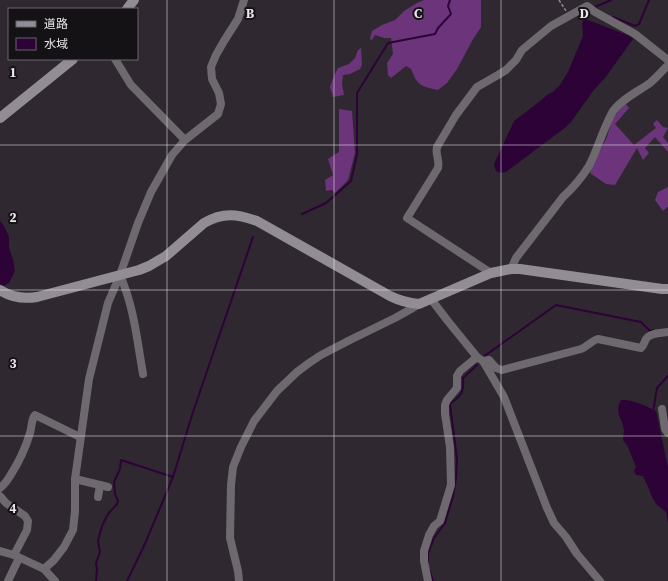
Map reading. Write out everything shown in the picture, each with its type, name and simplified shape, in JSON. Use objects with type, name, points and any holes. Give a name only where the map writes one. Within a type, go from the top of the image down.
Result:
[{"type":"street","points":[[128,8],[134,0]]},
{"type":"street","points":[[44,569],[54,560],[64,547],[73,530],[75,511],[75,479],[80,437],[89,379],[108,304],[151,192],[172,155],[185,140],[218,114],[221,104],[219,93],[212,79],[211,67],[224,40],[238,19],[244,0]]},
{"type":"street","points":[[491,273],[407,218],[438,168],[439,164],[436,152],[437,147],[456,115],[476,87],[498,76],[506,70],[531,41],[551,26],[587,6],[635,34],[668,60]]},
{"type":"street","points":[[0,118],[72,60]]},
{"type":"street","points":[[116,60],[131,85],[185,140]]},
{"type":"street","points":[[511,269],[516,258],[564,197],[572,190],[583,174],[612,111],[618,104],[651,82],[668,65]]},
{"type":"street","points":[[0,290],[20,298],[37,297],[139,270],[159,261],[210,219],[226,215],[236,215],[246,217],[257,222],[395,299],[408,303],[419,304]]},
{"type":"street","points":[[239,581],[230,538],[231,485],[233,467],[254,421],[277,391],[309,363],[321,355],[395,318],[419,304],[491,273],[511,269],[520,269],[668,289]]},
{"type":"street","points":[[120,275],[133,312],[143,374]]},
{"type":"street","points":[[431,299],[480,359],[504,397],[554,523],[566,537],[577,554],[600,581]]},
{"type":"street","points":[[428,581],[424,561],[424,551],[429,535],[434,526],[440,521],[451,485],[450,447],[445,405],[457,388],[457,376],[460,371],[480,359],[489,360],[496,368],[502,370],[581,350],[598,339],[641,348],[644,345],[646,338],[649,336],[668,332]]},
{"type":"street","points":[[662,409],[665,429],[668,433]]},
{"type":"street","points":[[0,488],[18,464],[31,430],[32,418],[35,415],[80,437]]},
{"type":"street","points":[[75,479],[104,486],[98,497]]},
{"type":"street","points":[[0,496],[6,503],[25,516],[28,521],[27,530],[16,556],[8,581]]},
{"type":"street","points":[[0,551],[16,556],[44,569],[55,581]]},
{"type":"path","points":[[559,0],[569,16]]},
{"type":"shaded area","points":[[424,0],[481,0],[481,27],[457,69],[447,83],[438,90],[420,84],[411,69],[406,66],[391,78],[388,75],[387,63],[393,54],[391,38],[384,38],[375,35],[372,40],[370,39],[372,31],[395,20],[404,11]]},
{"type":"shaded area","points":[[361,48],[362,65],[360,69],[350,74],[343,75],[342,84],[344,95],[333,97],[330,87],[338,68],[349,64]]},
{"type":"shaded area","points":[[626,104],[629,108],[615,124],[634,145],[656,128],[653,124],[657,120],[663,127],[668,128],[663,137],[668,143],[668,152],[655,137],[645,148],[649,153],[643,160],[637,148],[615,185],[606,184],[590,173],[607,137],[612,120],[619,110]]},
{"type":"shaded area","points":[[339,109],[352,111],[355,153],[348,180],[335,193],[332,190],[326,191],[325,180],[333,175],[328,159],[339,152]]},
{"type":"shaded area","points":[[668,187],[668,207],[663,211],[655,200],[658,192]]},
{"type":"water","points":[[585,19],[630,36],[633,39],[605,78],[593,91],[566,127],[506,172],[497,172],[494,164],[514,121],[554,91],[568,72],[583,36],[582,23]]},
{"type":"water","points":[[0,221],[9,237],[9,247],[15,271],[9,283],[3,286],[0,284]]},
{"type":"water","points":[[621,400],[644,405],[656,411],[668,467],[668,523],[666,512],[656,504],[643,476],[636,475],[634,471],[636,467],[628,447],[623,440],[624,430],[618,412]]},
{"type":"waterway","points":[[302,214],[326,203],[351,181],[357,154],[357,93],[388,43],[435,34],[438,28],[451,14],[448,6],[450,0]]},
{"type":"waterway","points":[[595,7],[611,0]]},
{"type":"waterway","points":[[613,17],[635,26],[639,24],[649,0]]},
{"type":"waterway","points":[[581,13],[580,15],[586,23]]},
{"type":"waterway","points":[[96,581],[96,563],[100,552],[98,541],[102,526],[108,514],[118,501],[115,494],[114,482],[120,469],[121,460],[173,477],[193,412],[253,237]]},
{"type":"waterway","points":[[483,357],[556,305],[641,322],[650,331],[654,330]]},
{"type":"waterway","points":[[428,563],[428,554],[434,538],[445,523],[453,496],[456,478],[457,459],[450,404],[461,393],[463,378],[477,365]]},
{"type":"waterway","points":[[653,412],[657,388],[668,376]]},
{"type":"waterway","points":[[127,581],[144,546],[173,477]]},
{"type":"waterway","points":[[430,571],[433,581]]}]
